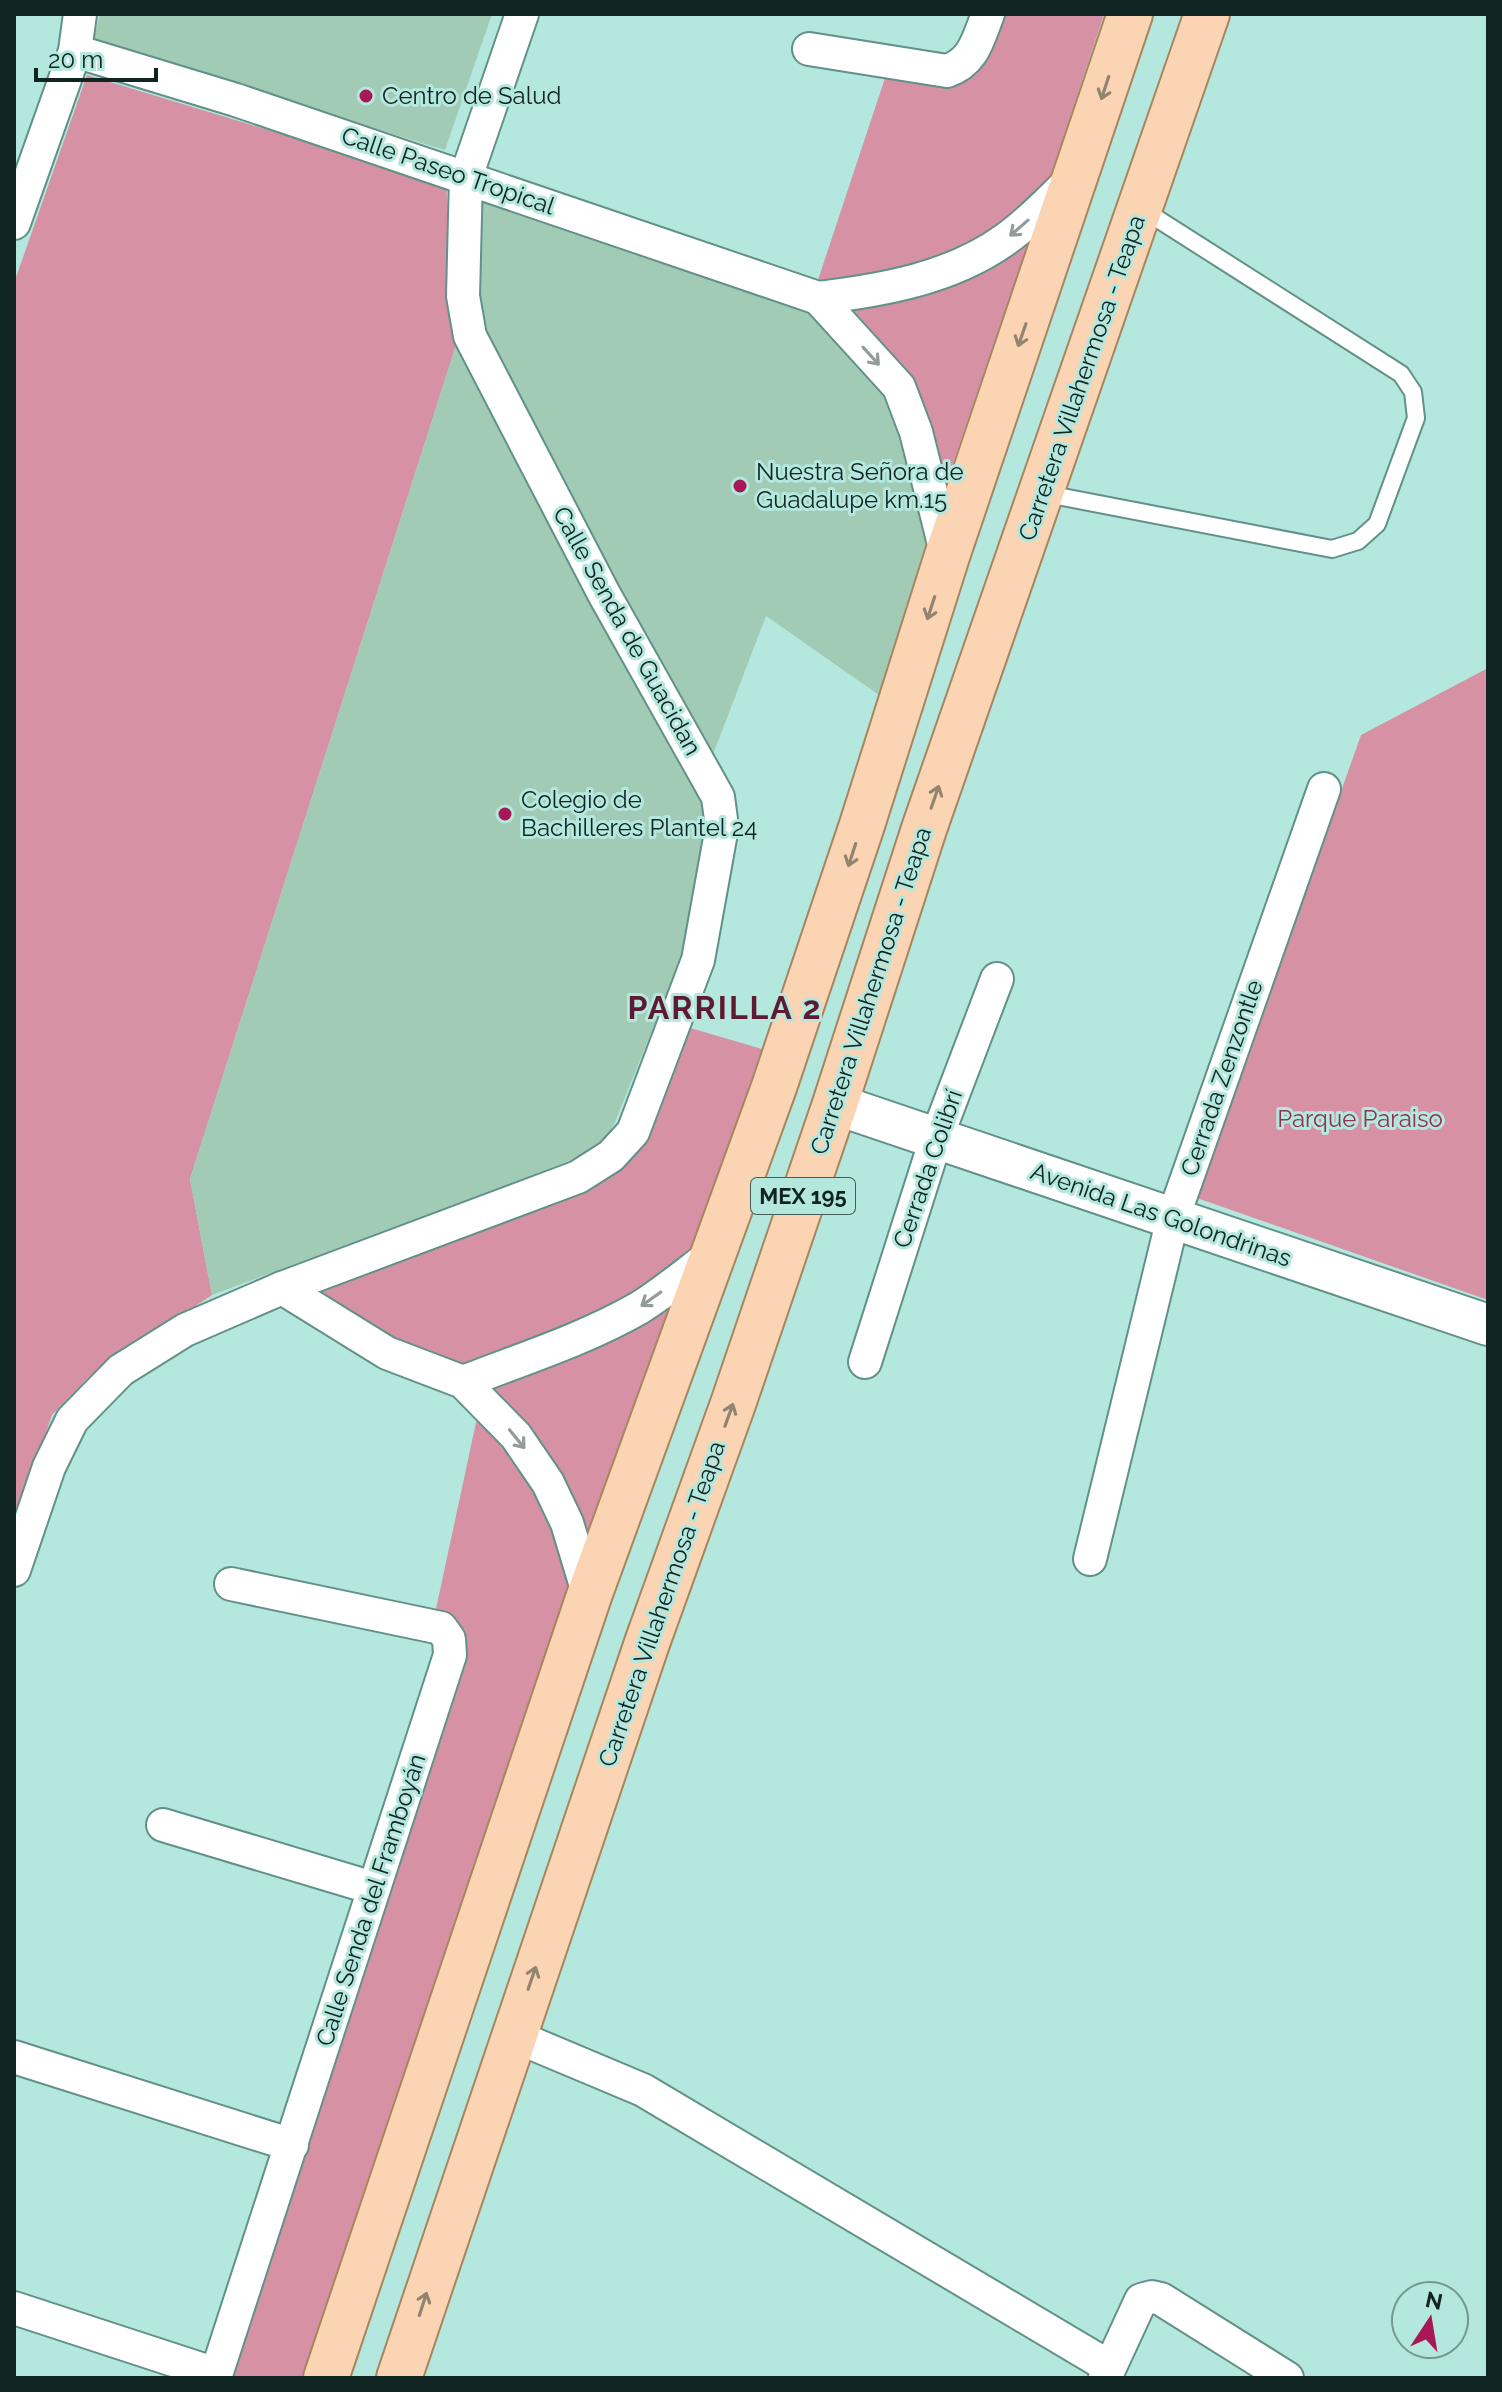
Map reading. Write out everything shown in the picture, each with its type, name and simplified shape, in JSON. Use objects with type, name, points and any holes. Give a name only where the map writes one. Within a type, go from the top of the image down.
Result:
[{"type":"main road","name":"MEX 195","points":[[326,2378],[589,1596],[794,1029],[947,556],[1130,14]]},
{"type":"main road","name":"Carretera Villahermosa - Teapa","points":[[399,2378],[512,2035],[835,1104],[924,829],[1207,14]]},
{"type":"street","points":[[16,207],[75,51],[80,14]]},
{"type":"street","name":"Calle Senda de Guacidan","points":[[282,1288],[578,1177],[611,1156],[633,1132],[698,960],[722,827],[718,797],[604,594],[470,336],[463,296],[466,177],[522,14]]},
{"type":"street","points":[[809,49],[947,71],[960,66],[971,56],[988,14]]},
{"type":"street","name":"Calle Paseo Tropical","points":[[75,51],[236,100],[818,298]]},
{"type":"street","points":[[818,298],[889,287],[977,258],[1008,238],[1076,175]]},
{"type":"street","points":[[818,298],[899,387],[916,432],[947,556]]},
{"type":"street","name":"Cerrada Zenzontle","points":[[1090,1559],[1173,1218],[1324,789]]},
{"type":"street","name":"Cerrada Colibrí","points":[[865,1362],[936,1139],[997,979]]},
{"type":"street","name":"Avenida Las Golondrinas","points":[[835,1104],[1488,1325]]},
{"type":"street","points":[[463,1382],[568,1343],[618,1319],[714,1253]]},
{"type":"street","points":[[14,1570],[49,1467],[72,1420],[121,1370],[185,1330],[282,1288],[387,1353],[463,1382],[516,1436],[548,1483],[567,1523],[589,1596]]},
{"type":"street","name":"Calle Senda del Framboyán","points":[[216,2376],[450,1655],[449,1639],[441,1628],[231,1584]]},
{"type":"street","points":[[163,1825],[373,1888]]},
{"type":"street","points":[[512,2035],[643,2090],[1107,2372],[1141,2300],[1152,2297],[1161,2299],[1287,2378]]},
{"type":"street","points":[[14,2057],[292,2145]]},
{"type":"street","points":[[14,2308],[216,2376]]},
{"type":"lane","points":[[1042,493],[1332,549],[1358,541],[1377,524],[1416,418],[1413,392],[1401,374],[1141,208]]},
{"type":"green space","points":[[1003,14],[1104,14],[1050,178],[1002,222],[965,247],[886,274],[816,286],[885,78],[940,85],[966,80],[986,62]]},
{"type":"green space","points":[[87,75],[446,184],[457,342],[190,1179],[212,1295],[89,1377],[52,1415],[14,1524],[14,283]]},
{"type":"green space","points":[[1030,238],[945,486],[913,378],[852,309]]},
{"type":"green space","name":"Parque Paraiso","points":[[1488,668],[1488,1300],[1197,1198],[1361,735]]},
{"type":"green space","points":[[687,1027],[762,1049],[691,1254],[614,1304],[561,1330],[462,1366],[391,1339],[315,1290],[589,1188]]},
{"type":"green space","points":[[671,1301],[588,1535],[559,1474],[490,1388],[607,1341]]},
{"type":"green space","points":[[477,1418],[505,1443],[528,1474],[552,1528],[569,1583],[302,2378],[231,2378],[467,1660],[463,1635],[457,1622],[436,1609]]},
{"type":"building","name":"Centro de Salud","points":[[100,14],[492,14],[445,150],[93,42]]},
{"type":"building","name":"Nuestra Señora de Guadalupe km.15","points":[[478,192],[808,308],[889,394],[928,537],[879,695],[766,616],[712,757],[618,593],[484,328],[477,294]]},
{"type":"building","name":"Colegio de Bachilleres Plantel 24","points":[[457,342],[701,800],[707,828],[682,956],[615,1122],[602,1145],[566,1162],[212,1295],[190,1179]]},
{"type":"place","name":"Centro de Salud","points":[[366,96]]},
{"type":"place","name":"Nuestra Señora de Guadalupe km.15","points":[[740,486]]},
{"type":"place","name":"Colegio de Bachilleres Plantel 24","points":[[505,814]]},
{"type":"district","name":"PARRILLA 2","points":[[725,1008]]}]
